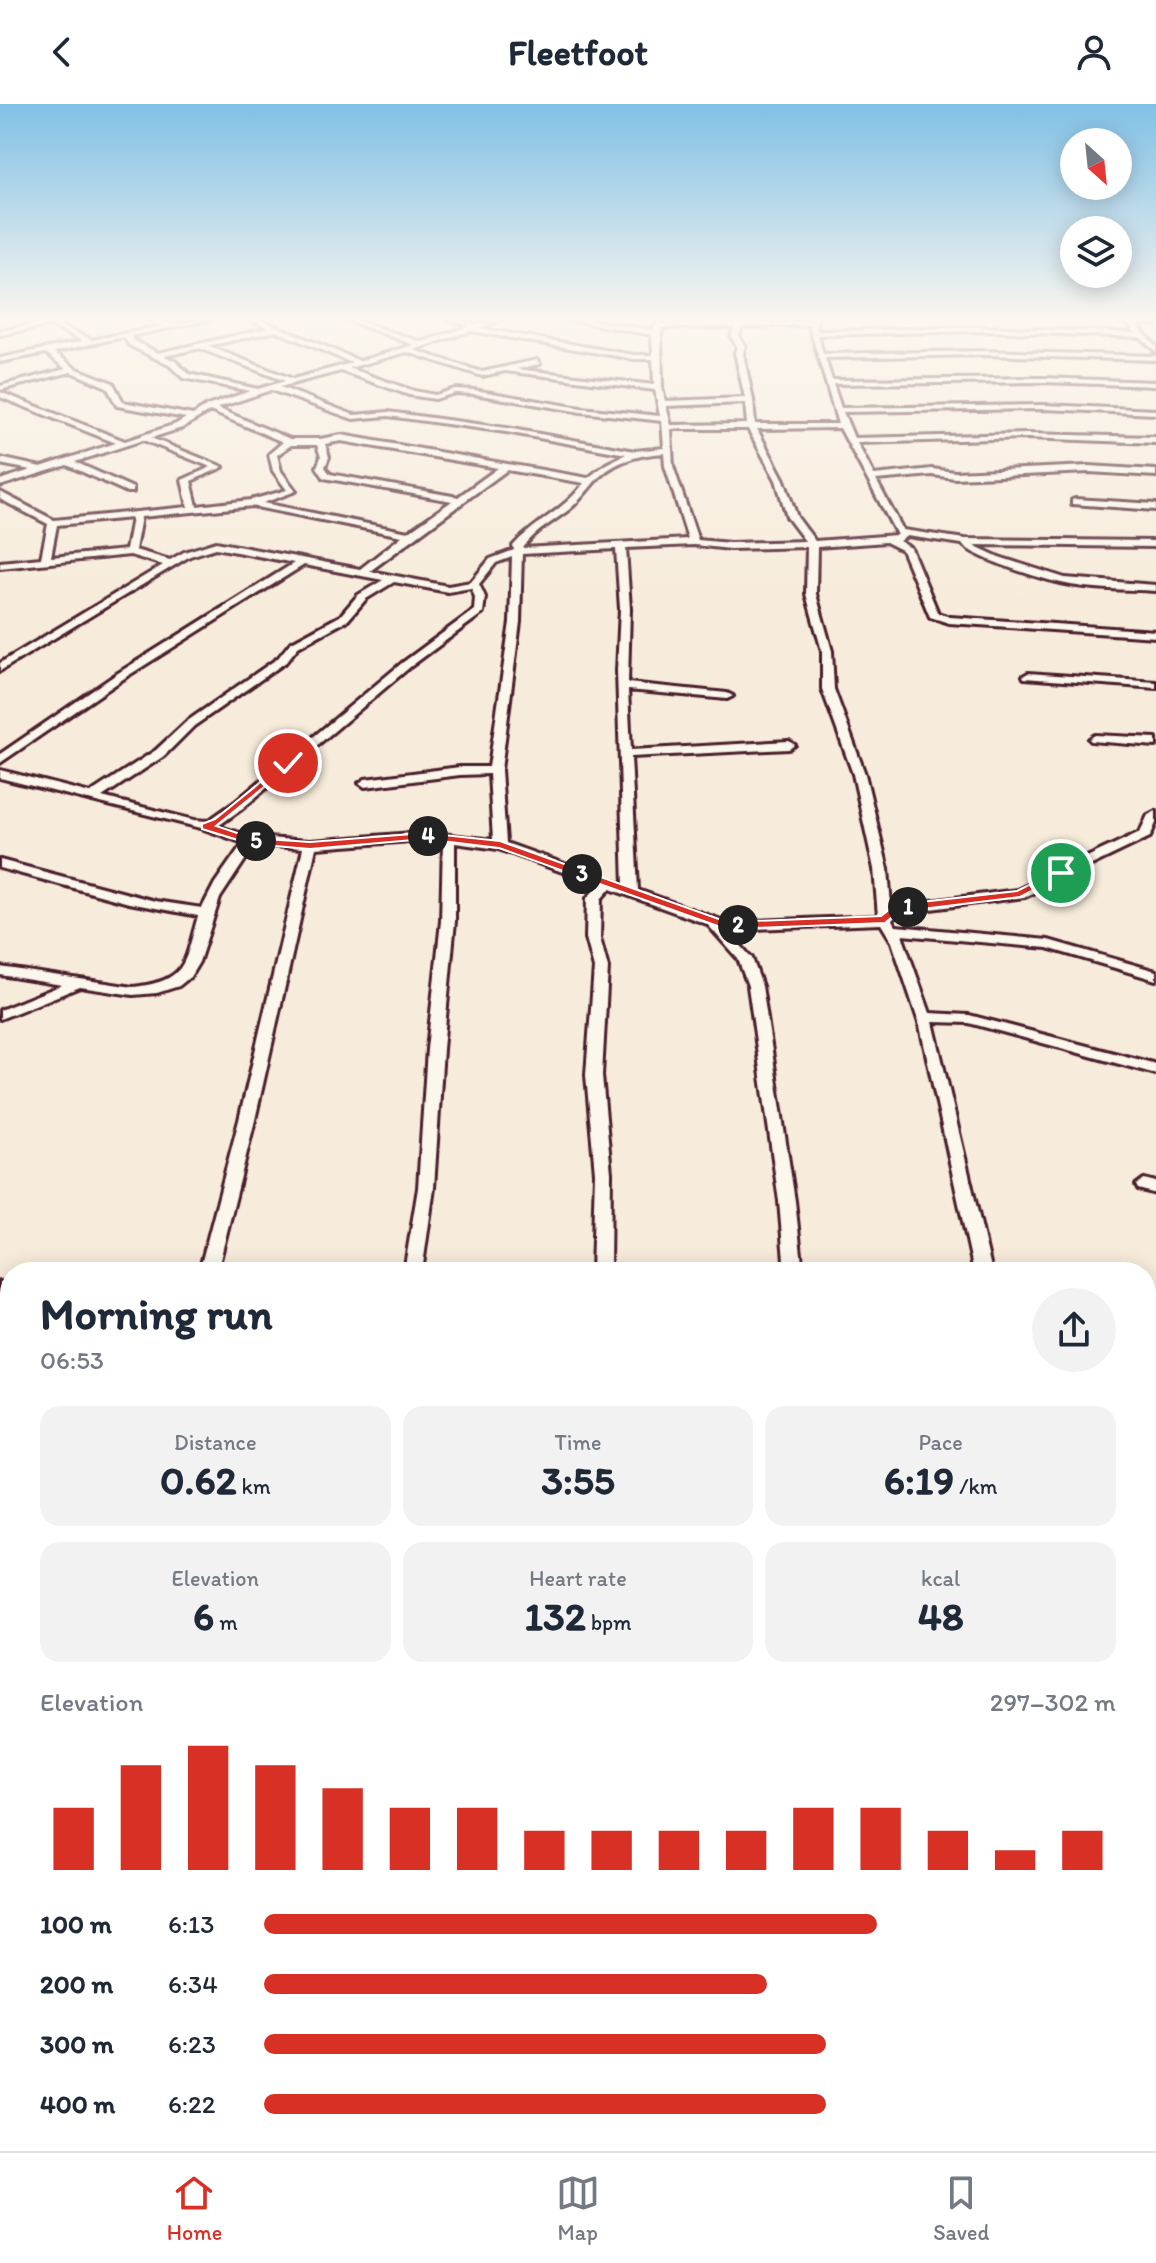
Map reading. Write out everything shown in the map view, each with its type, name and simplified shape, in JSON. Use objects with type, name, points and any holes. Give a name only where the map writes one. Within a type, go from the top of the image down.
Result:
[{"type":"street","points":[[47,413],[126,444]]},
{"type":"street","points":[[168,413],[193,417]]},
{"type":"street","points":[[0,483],[145,438],[201,413]]},
{"type":"street","points":[[221,413],[289,442],[341,438],[590,481]]},
{"type":"street","points":[[341,413],[353,417],[388,414],[506,430],[631,452],[669,450]]},
{"type":"street","points":[[597,413],[665,423],[843,426]]},
{"type":"street","points":[[662,413],[669,466],[694,542]]},
{"type":"street","points":[[750,413],[751,426],[780,480],[792,517],[812,544],[811,594],[827,651],[828,689],[859,774],[881,869],[888,925],[899,942],[924,1017],[981,1262]]},
{"type":"street","points":[[0,668],[171,564],[200,548],[216,545],[440,589],[474,584],[493,561],[518,552],[694,542],[730,546],[900,538],[901,532],[870,478],[839,413]]},
{"type":"street","points":[[851,441],[1027,436],[1156,440]]},
{"type":"street","points":[[145,438],[219,467],[186,480],[193,509]]},
{"type":"street","points":[[0,495],[53,523],[252,503],[292,491],[277,471],[273,454],[289,442]]},
{"type":"street","points":[[320,442],[325,457],[321,467],[327,476],[461,500]]},
{"type":"street","points":[[500,845],[495,770],[515,622],[518,546],[583,492],[590,481],[617,458],[631,452]]},
{"type":"street","points":[[0,461],[40,469]]},
{"type":"street","points":[[66,461],[130,490]]},
{"type":"street","points":[[363,572],[505,467]]},
{"type":"street","points":[[870,478],[920,472],[955,475],[1089,469],[1156,473]]},
{"type":"street","points":[[1075,502],[1156,507]]},
{"type":"street","points":[[252,503],[410,535]]},
{"type":"street","points":[[130,552],[137,514]]},
{"type":"street","points":[[45,561],[53,523]]},
{"type":"street","points":[[901,532],[965,542],[1156,544]]},
{"type":"street","points":[[890,540],[906,548],[934,615],[949,620],[1156,634]]},
{"type":"street","points":[[965,542],[970,548],[1064,581],[1156,588]]},
{"type":"street","points":[[621,547],[631,893]]},
{"type":"street","points":[[0,565],[130,552],[171,564]]},
{"type":"street","points":[[0,759],[122,675],[300,563]]},
{"type":"street","points":[[93,797],[160,753],[190,724],[282,660],[294,645],[344,618],[362,597],[393,578]]},
{"type":"street","points":[[206,826],[229,813],[406,665],[479,611],[480,597],[474,584]]},
{"type":"street","points":[[1028,676],[1156,685]]},
{"type":"street","points":[[623,686],[727,696]]},
{"type":"street","points":[[1095,739],[1156,742]]},
{"type":"street","points":[[626,754],[789,745]]},
{"type":"street","points":[[365,783],[460,771],[495,770]]},
{"type":"street","points":[[0,774],[206,826],[251,841],[310,845],[425,836],[500,845],[726,926],[888,925],[1048,944],[1156,976]]},
{"type":"street","points":[[888,925],[895,909],[1020,894],[1145,834],[1156,815]]},
{"type":"street","points":[[415,1262],[426,1188],[435,1049],[448,921],[449,840]]},
{"type":"street","points":[[0,971],[76,984],[153,991],[181,979],[196,957],[213,897],[251,841]]},
{"type":"street","points":[[211,1262],[247,1120],[310,845]]},
{"type":"street","points":[[0,864],[50,874],[175,911],[207,913]]},
{"type":"street","points":[[601,1262],[603,1173],[594,1075],[601,968],[593,938],[594,898],[608,884]]},
{"type":"street","points":[[709,919],[745,958],[755,986],[785,1186],[793,1262]]},
{"type":"street","points":[[0,1015],[76,984]]},
{"type":"street","points":[[924,1017],[969,1019],[1037,1040],[1156,1069]]},
{"type":"route","points":[[288,763],[219,821],[206,826],[251,841],[310,845],[425,836],[500,845],[726,926],[885,920],[895,909],[1020,894],[1061,873]]}]
